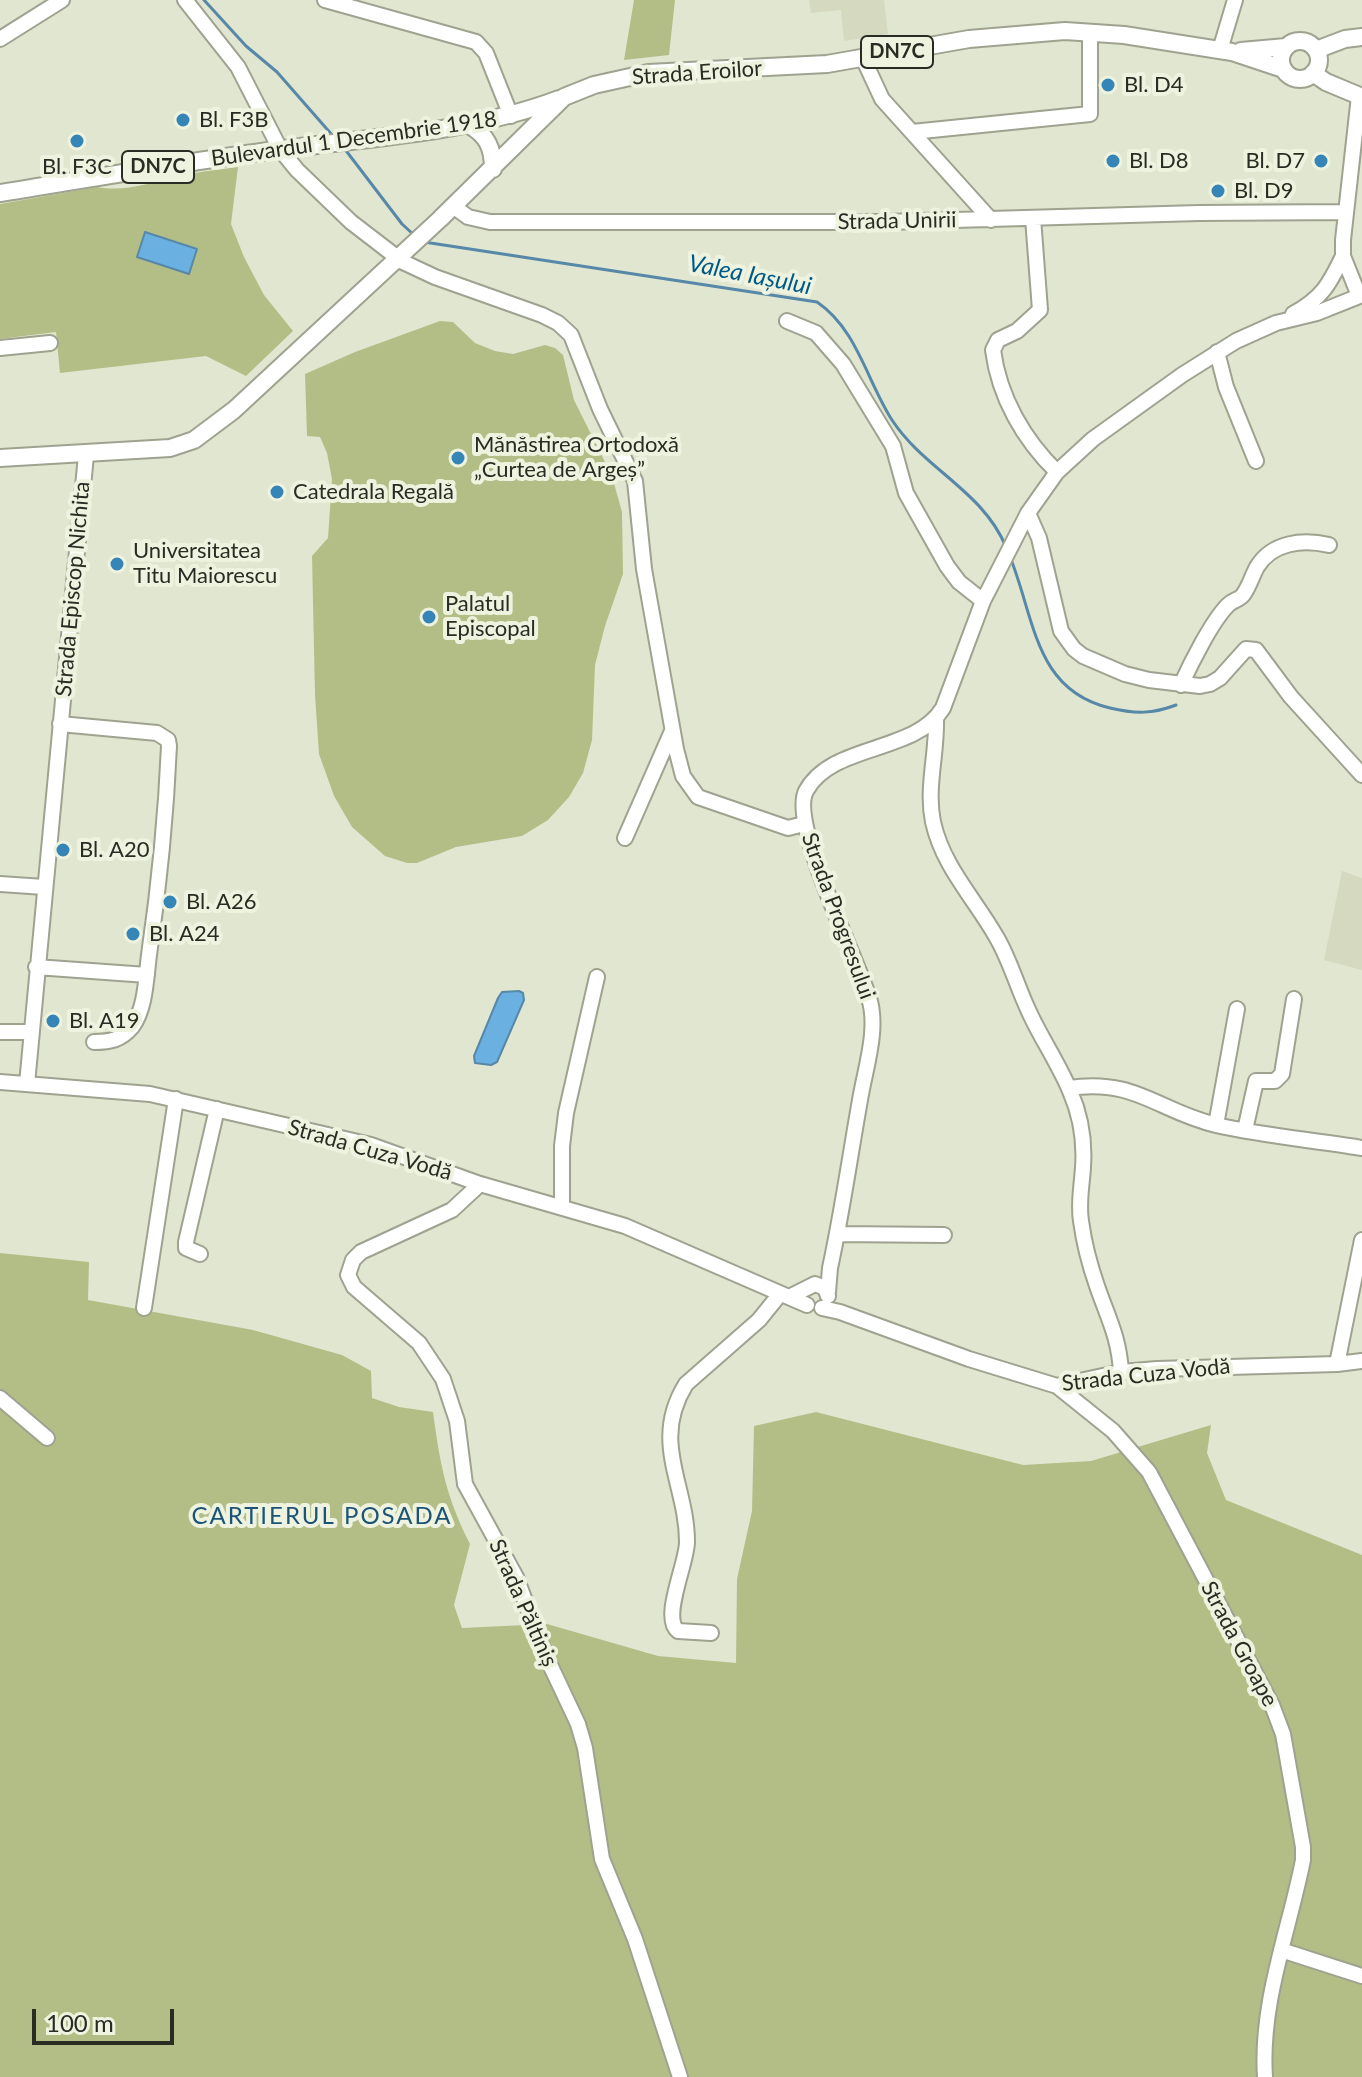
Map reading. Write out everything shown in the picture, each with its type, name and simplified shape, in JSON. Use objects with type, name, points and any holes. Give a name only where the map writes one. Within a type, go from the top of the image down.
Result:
[{"type":"main road","name":"Strada Eroilor","points":[[86,455],[170,448],[194,440],[234,410],[493,169],[564,97],[594,85],[648,73],[797,67],[1001,35],[1090,32],[1226,51],[1283,69]]},
{"type":"main road","points":[[1316,50],[1345,39],[1362,37]]},
{"type":"main road","points":[[1226,51],[1286,47],[1301,41],[1316,50],[1318,62],[1313,73],[1326,82],[1361,96]]},
{"type":"main road","points":[[1283,69],[1281,58],[1286,47]]},
{"type":"main road","name":"DN7C","points":[[1283,69],[1297,79],[1313,73]]},
{"type":"main road","name":"Bulevardul 1 Decembrie 1918","points":[[0,193],[280,149],[469,125],[511,116],[564,97]]},
{"type":"main road","points":[[469,125],[480,131],[487,141],[493,169]]},
{"type":"main road","points":[[0,458],[86,455]]},
{"type":"street","points":[[0,39],[62,0]]},
{"type":"street","points":[[185,0],[238,67],[280,149],[297,170],[351,222],[435,277],[542,315],[558,323],[571,335],[600,409],[635,481],[644,569],[672,731],[683,776],[698,797],[788,828],[804,824]]},
{"type":"street","points":[[325,0],[476,42],[486,53],[511,116]]},
{"type":"street","points":[[1226,51],[1235,0]]},
{"type":"street","points":[[912,132],[1090,114],[1090,32]]},
{"type":"street","points":[[863,58],[882,99],[991,220]]},
{"type":"street","points":[[1121,1372],[1116,1333],[1095,1280],[1081,1221],[1083,1136],[1069,1088],[1029,1013],[1000,943],[982,911],[951,869],[939,844],[931,794],[936,720],[1000,565],[1024,519],[1057,472],[1093,439],[1217,352],[1308,306],[1329,286],[1343,256],[1344,212],[1361,96]]},
{"type":"street","name":"Strada Unirii","points":[[453,206],[468,217],[490,222],[885,222],[1344,212]]},
{"type":"street","points":[[1033,218],[1040,310],[1017,331],[998,340],[993,350],[1000,379],[1016,420],[1039,454],[1057,472]]},
{"type":"street","points":[[1276,323],[1317,313],[1361,295],[1343,256]]},
{"type":"street","points":[[787,321],[816,333],[843,364],[893,446],[906,493],[947,566],[959,582],[983,601]]},
{"type":"street","points":[[0,348],[50,343]]},
{"type":"street","points":[[1217,352],[1226,387],[1256,461]]},
{"type":"street","name":"Strada Episcop Nichita","points":[[27,1084],[86,455]]},
{"type":"street","points":[[1024,519],[1036,527],[1052,582],[1059,625],[1074,649],[1125,674],[1181,685],[1210,684],[1220,678],[1246,649],[1256,650],[1291,697],[1362,775]]},
{"type":"street","points":[[1181,685],[1200,647],[1224,610],[1245,593],[1266,556],[1289,544],[1311,541],[1329,545]]},
{"type":"street","name":"Strada Progresului","points":[[818,1296],[830,1268],[837,1234],[873,1017],[865,986],[804,824],[804,795],[822,773],[844,760],[923,729],[936,720]]},
{"type":"street","name":"Strada Episcop Nichita","points":[[60,724],[157,733],[168,740],[157,901],[138,1016],[131,1027],[113,1041],[94,1042]]},
{"type":"street","points":[[625,838],[672,731]]},
{"type":"street","points":[[0,884],[44,887]]},
{"type":"street","points":[[36,967],[147,975]]},
{"type":"street","points":[[562,1207],[562,1146],[566,1113],[597,977]]},
{"type":"street","points":[[1245,1130],[1253,1085],[1261,1079],[1275,1081],[1282,1074],[1294,999]]},
{"type":"street","points":[[1216,1125],[1237,1009]]},
{"type":"street","points":[[0,1032],[31,1032]]},
{"type":"street","name":"Strada Cuza Vodă","points":[[0,1082],[132,1091],[371,1145],[480,1184],[625,1226],[785,1295]]},
{"type":"street","points":[[1069,1088],[1091,1085],[1118,1088],[1216,1125],[1362,1148]]},
{"type":"street","points":[[144,1308],[176,1099]]},
{"type":"street","points":[[200,1254],[186,1248],[186,1242],[217,1109]]},
{"type":"street","name":"Strada Păltiniș","points":[[480,1184],[452,1210],[361,1252],[353,1260],[348,1275],[361,1293],[419,1343],[436,1365],[446,1386],[457,1421],[465,1484],[516,1577],[545,1654],[578,1724],[585,1748],[602,1859],[635,1939],[680,2077]]},
{"type":"street","points":[[837,1234],[944,1235]]},
{"type":"street","points":[[1337,1364],[1362,1240]]},
{"type":"street","points":[[711,1633],[678,1631],[672,1622],[673,1603],[687,1545],[686,1518],[671,1464],[671,1431],[677,1405],[686,1384],[785,1295],[818,1296]]},
{"type":"street","name":"Strada Cuza Vodă","points":[[818,1296],[840,1312],[969,1359],[1057,1386],[1121,1372],[1197,1366],[1362,1361]]},
{"type":"street","name":"Strada Groape","points":[[1057,1386],[1113,1431],[1149,1472],[1278,1718],[1283,1734],[1303,1847],[1301,1870],[1281,1950],[1265,2037],[1265,2077]]},
{"type":"street","points":[[0,1398],[47,1438]]},
{"type":"street","points":[[1281,1950],[1362,1976]]},
{"type":"shaded area","points":[[809,0],[884,0],[888,34],[844,41],[841,10],[811,13]]},
{"type":"shaded area","points":[[1342,871],[1362,878],[1362,970],[1324,960]]},
{"type":"green space","points":[[634,0],[675,0],[669,55],[624,60]]},
{"type":"green space","points":[[238,167],[231,224],[264,295],[293,331],[246,376],[206,356],[60,373],[56,332],[0,339],[0,204],[97,187],[117,189]]},
{"type":"green space","points":[[440,321],[453,322],[475,343],[495,351],[513,354],[545,345],[563,355],[574,400],[612,476],[622,512],[623,574],[595,665],[592,740],[583,773],[569,797],[548,820],[522,836],[456,847],[417,863],[407,863],[385,856],[352,827],[334,796],[319,754],[312,556],[328,538],[332,479],[320,437],[307,436],[305,374]]},
{"type":"green space","points":[[0,1253],[89,1262],[88,1300],[253,1330],[342,1355],[371,1371],[372,1398],[399,1407],[433,1412],[445,1480],[470,1544],[454,1605],[462,1628],[547,1624],[658,1656],[736,1663],[737,1579],[752,1511],[754,1426],[816,1412],[1023,1465],[1091,1461],[1211,1425],[1207,1453],[1226,1500],[1362,1555],[1362,2077],[0,2077]]},
{"type":"water","points":[[145,232],[197,249],[189,274],[137,257]]},
{"type":"water","points":[[502,992],[523,993],[524,1000],[497,1062],[491,1065],[475,1063],[474,1056],[498,998]]},
{"type":"waterway","name":"Valea Iașului","points":[[204,0],[246,46],[277,72],[333,136]]},
{"type":"waterway","name":"Valea Iașului","points":[[344,148],[402,224],[414,235]]},
{"type":"waterway","name":"Valea Iașului","points":[[424,242],[817,302],[831,313],[852,341],[883,405],[905,437],[983,510],[1006,547]]},
{"type":"waterway","name":"Valea Iașului","points":[[1010,557],[1041,649],[1066,685],[1085,699],[1119,710],[1152,711],[1176,705]]},
{"type":"place","name":"Bl. D4","points":[[1108,85]]},
{"type":"place","name":"Bl. F3B","points":[[183,120]]},
{"type":"place","name":"Bl. F3C","points":[[77,141]]},
{"type":"place","name":"Bl. D8","points":[[1113,161]]},
{"type":"place","name":"Bl. D7","points":[[1321,161]]},
{"type":"place","name":"Bl. D9","points":[[1218,191]]},
{"type":"place","name":"Mănăstirea Ortodoxă „Curtea de Argeș”","points":[[458,458]]},
{"type":"place","name":"Catedrala Regală","points":[[277,492]]},
{"type":"place","name":"Universitatea Titu Maiorescu","points":[[117,564]]},
{"type":"place","name":"Palatul Episcopal","points":[[429,617]]},
{"type":"place","name":"Bl. A20","points":[[63,850]]},
{"type":"place","name":"Bl. A26","points":[[170,902]]},
{"type":"place","name":"Bl. A24","points":[[133,934]]},
{"type":"place","name":"Bl. A19","points":[[53,1021]]},
{"type":"district","name":"CARTIERUL POSADA","points":[[322,1516]]}]
